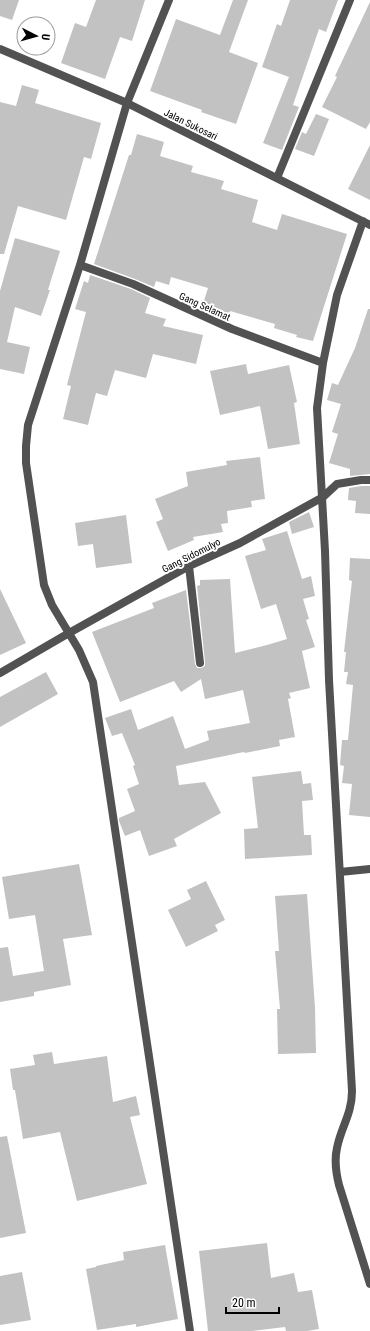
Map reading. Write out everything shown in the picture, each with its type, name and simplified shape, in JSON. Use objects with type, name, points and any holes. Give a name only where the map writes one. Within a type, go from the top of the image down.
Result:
[{"type":"street","points":[[169,0],[127,103],[80,265],[28,425],[26,446],[29,485],[44,585],[52,605],[80,650],[93,682],[190,1331]]},
{"type":"street","points":[[277,178],[350,0]]},
{"type":"street","name":"Jalan Sukosari","points":[[0,49],[127,103],[366,223]]},
{"type":"street","points":[[366,223],[337,295],[323,363],[317,408],[323,497],[329,680],[352,1102],[336,1148],[335,1169],[370,1284]]},
{"type":"street","name":"Gang Selamat","points":[[80,265],[133,284],[232,329],[323,363]]},
{"type":"street","name":"Gang Sidomulyo","points":[[0,673],[189,566],[240,543],[323,497],[337,484],[370,480]]},
{"type":"street","points":[[189,566],[200,663]]},
{"type":"street","points":[[340,872],[370,869]]},
{"type":"building","points":[[0,0],[19,0],[12,20],[0,16]]},
{"type":"building","points":[[96,0],[145,0],[132,41],[120,37],[105,79],[61,63],[75,23],[86,27]]},
{"type":"building","points":[[233,0],[248,0],[229,52],[258,63],[236,124],[201,112],[202,110],[150,91],[176,19],[220,35]]},
{"type":"building","points":[[290,0],[338,0],[326,32],[319,29],[293,105],[299,107],[282,150],[263,143],[289,77],[262,67],[277,24],[281,26]]},
{"type":"building","points":[[370,2],[370,122],[366,129],[322,107]]},
{"type":"building","points":[[22,85],[39,90],[35,103],[101,123],[91,159],[84,157],[66,220],[18,206],[4,254],[0,254],[0,102],[16,106]]},
{"type":"building","points":[[316,114],[329,119],[314,156],[295,149],[302,132],[306,134]]},
{"type":"building","points":[[137,134],[164,142],[160,156],[193,166],[191,172],[224,181],[221,189],[258,200],[252,222],[277,230],[282,214],[347,234],[313,341],[296,337],[297,335],[274,328],[275,324],[230,311],[229,315],[202,307],[208,288],[171,277],[169,285],[156,281],[154,287],[94,264]]},
{"type":"building","points":[[370,145],[370,200],[348,189]]},
{"type":"building","points":[[15,238],[60,251],[48,290],[50,290],[41,316],[15,307],[7,342],[30,347],[24,374],[0,369],[0,291]]},
{"type":"building","points":[[90,275],[131,289],[150,298],[145,313],[166,319],[163,326],[203,335],[196,364],[153,354],[146,378],[115,370],[107,396],[96,393],[88,425],[63,419],[71,386],[67,385],[86,312],[75,309],[84,281],[88,283]]},
{"type":"building","points":[[368,309],[370,309],[370,474],[350,476],[350,469],[329,463],[338,434],[332,432],[341,404],[327,400],[332,383],[338,385],[355,348]]},
{"type":"building","points":[[246,364],[248,374],[289,365],[297,402],[294,403],[300,444],[268,449],[260,406],[220,415],[210,371]]},
{"type":"building","points":[[260,457],[265,499],[251,501],[252,507],[227,511],[228,523],[221,524],[223,532],[193,537],[194,540],[168,551],[156,522],[163,519],[155,499],[188,486],[186,472],[227,465],[226,461]]},
{"type":"building","points":[[370,486],[370,514],[355,513],[356,501],[348,500],[349,488]]},
{"type":"building","points":[[309,512],[314,527],[292,534],[289,522]]},
{"type":"building","points":[[126,515],[132,563],[96,568],[93,544],[78,546],[75,523]]},
{"type":"building","points":[[287,531],[302,579],[311,576],[315,596],[303,599],[309,619],[306,620],[315,647],[302,651],[310,688],[289,693],[291,698],[288,699],[295,737],[279,740],[280,746],[176,766],[179,785],[205,782],[221,813],[174,839],[177,846],[149,856],[140,830],[125,836],[119,821],[119,818],[135,811],[127,789],[139,784],[133,766],[135,765],[122,733],[112,736],[105,718],[131,709],[138,730],[173,716],[185,749],[209,740],[207,731],[250,723],[243,690],[205,699],[201,679],[181,692],[174,681],[120,702],[92,632],[154,608],[152,603],[186,590],[195,664],[197,668],[201,668],[205,666],[205,662],[197,586],[200,585],[200,580],[230,579],[235,653],[287,639],[276,604],[261,609],[245,556],[266,550],[262,539]]},
{"type":"building","points":[[350,558],[370,559],[370,817],[349,815],[352,784],[342,783],[344,766],[340,765],[342,740],[348,740],[353,685],[346,684],[348,672],[344,672],[346,652],[344,652],[352,581],[349,580]]},
{"type":"building","points":[[0,589],[26,643],[0,655]]},
{"type":"building","points":[[46,672],[58,694],[0,727],[0,697]]},
{"type":"building","points":[[301,771],[303,784],[311,783],[313,800],[302,801],[304,835],[311,835],[312,855],[245,859],[244,829],[258,828],[252,777]]},
{"type":"building","points":[[79,864],[92,935],[63,939],[71,985],[34,992],[34,996],[0,1002],[0,948],[8,947],[13,976],[44,971],[35,915],[9,919],[2,877]]},
{"type":"building","points":[[206,881],[225,920],[215,925],[218,931],[186,947],[168,910],[191,899],[187,890]]},
{"type":"building","points":[[307,894],[315,1008],[316,1053],[278,1054],[277,1009],[280,1009],[275,951],[279,951],[275,896]]},
{"type":"building","points":[[52,1052],[54,1064],[107,1056],[113,1102],[136,1096],[140,1115],[130,1117],[147,1184],[77,1201],[60,1132],[23,1139],[10,1069],[35,1065],[33,1055]]},
{"type":"building","points":[[7,1136],[26,1233],[0,1238],[0,1137]]},
{"type":"building","points":[[267,1243],[271,1278],[294,1273],[298,1292],[312,1290],[319,1329],[307,1331],[286,1331],[285,1327],[252,1331],[208,1331],[199,1251]]},
{"type":"building","points":[[165,1245],[178,1319],[136,1327],[136,1324],[97,1330],[86,1269],[124,1260],[123,1252]]},
{"type":"building","points":[[22,1272],[31,1320],[0,1325],[0,1276]]}]
